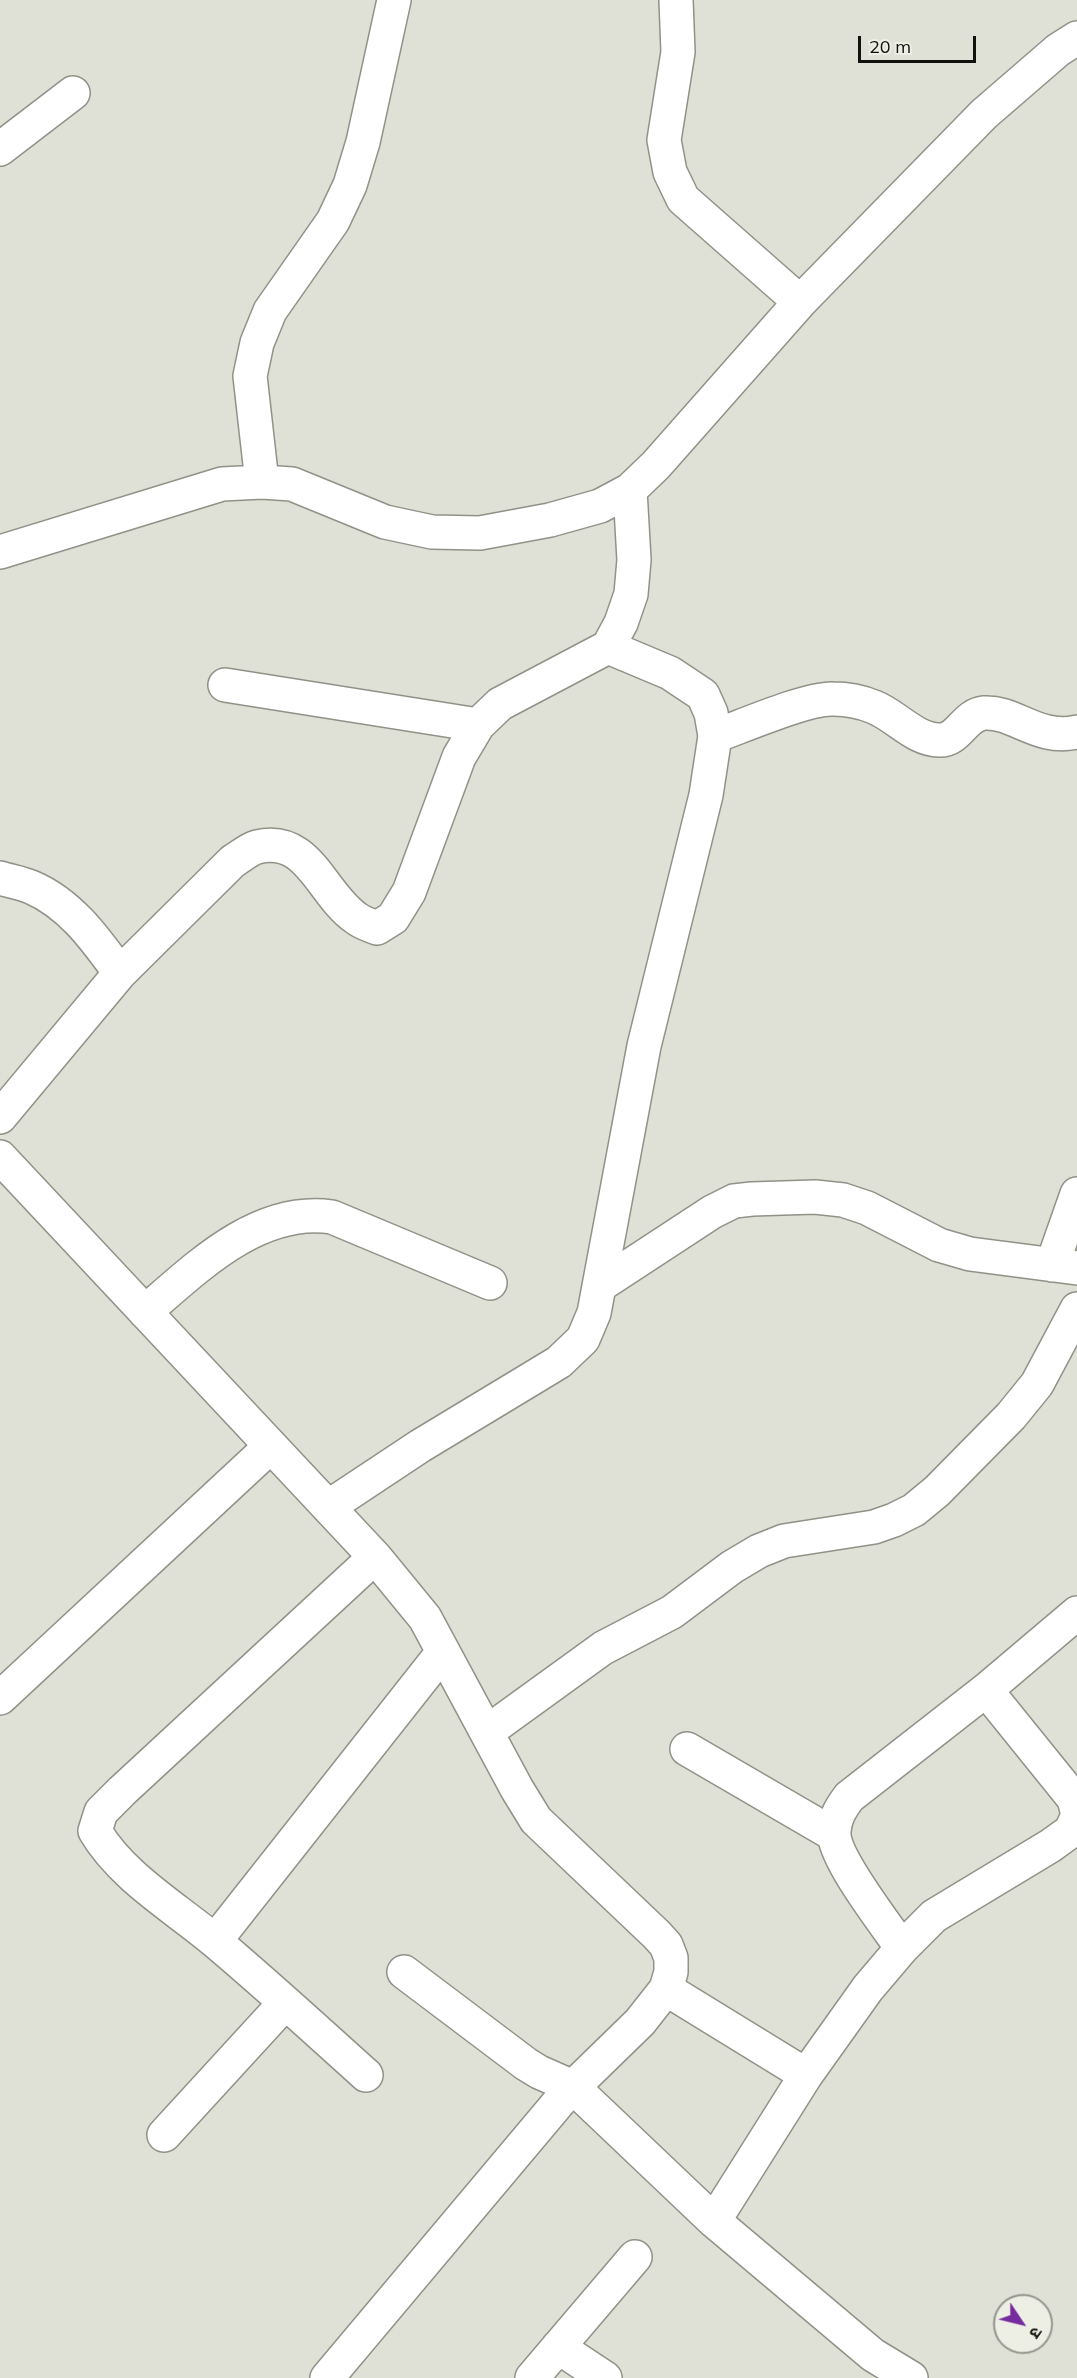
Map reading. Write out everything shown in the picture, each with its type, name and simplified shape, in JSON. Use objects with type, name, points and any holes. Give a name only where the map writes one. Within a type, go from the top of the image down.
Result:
[{"type":"street","points":[[262,482],[250,376],[257,343],[270,311],[333,221],[350,185],[363,142],[394,0]]},
{"type":"street","points":[[676,0],[679,25],[678,52],[664,140],[670,172],[683,199],[800,303]]},
{"type":"street","points":[[0,552],[222,484],[262,482],[292,484],[385,522],[432,532],[480,533],[550,520],[600,506],[630,490],[657,465],[800,303],[984,114],[1058,50],[1077,38]]},
{"type":"street","points":[[0,149],[73,93]]},
{"type":"street","points":[[0,1117],[120,973],[233,861],[255,847],[279,845],[304,857],[334,897],[356,919],[377,928],[393,918],[409,892],[459,757],[478,725],[500,704],[608,647],[621,623],[631,594],[633,560],[630,490]]},
{"type":"street","points":[[328,1507],[420,1446],[559,1362],[583,1339],[594,1313],[644,1046],[706,795],[716,736],[711,713],[703,695],[670,673],[608,647]]},
{"type":"street","points":[[225,685],[478,725]]},
{"type":"street","points":[[716,736],[802,705],[832,698],[875,707],[924,736],[938,740],[951,738],[970,718],[984,713],[1001,716],[1047,734],[1077,732]]},
{"type":"street","points":[[0,878],[32,887],[66,907],[94,938],[120,973]]},
{"type":"street","points":[[0,1157],[375,1557],[425,1618],[536,1820],[666,1945],[671,1958],[671,1972],[666,1989],[640,2022],[562,2099],[327,2378]]},
{"type":"street","points":[[599,1286],[712,1212],[734,1202],[752,1199],[815,1197],[843,1200],[867,1208],[939,1245],[970,1254],[1064,1267],[1077,1194]]},
{"type":"street","points":[[145,1312],[198,1267],[236,1241],[261,1227],[293,1217],[315,1214],[332,1216],[490,1283]]},
{"type":"street","points":[[487,1732],[603,1648],[672,1612],[732,1567],[759,1551],[784,1541],[874,1527],[914,1510],[937,1491],[1011,1416],[1037,1384],[1077,1309]]},
{"type":"street","points":[[0,1698],[271,1446]]},
{"type":"street","points":[[366,2075],[215,1941],[120,1864],[105,1848],[95,1832],[101,1812],[375,1557]]},
{"type":"street","points":[[902,1948],[843,1861],[833,1834],[837,1815],[849,1797],[986,1690],[1077,1613]]},
{"type":"street","points":[[215,1941],[443,1652]]},
{"type":"street","points":[[986,1690],[1074,1799],[1077,1811]]},
{"type":"street","points":[[687,1749],[833,1834]]},
{"type":"street","points":[[714,2221],[806,2075],[868,1988],[902,1948],[934,1916],[1071,1831],[1077,1817]]},
{"type":"street","points":[[404,1972],[539,2072],[562,2099],[714,2221],[864,2348],[910,2378]]},
{"type":"street","points":[[666,1989],[806,2075]]},
{"type":"street","points":[[164,2135],[285,2003]]},
{"type":"street","points":[[532,2378],[634,2257]]},
{"type":"street","points":[[558,2347],[605,2378]]}]
